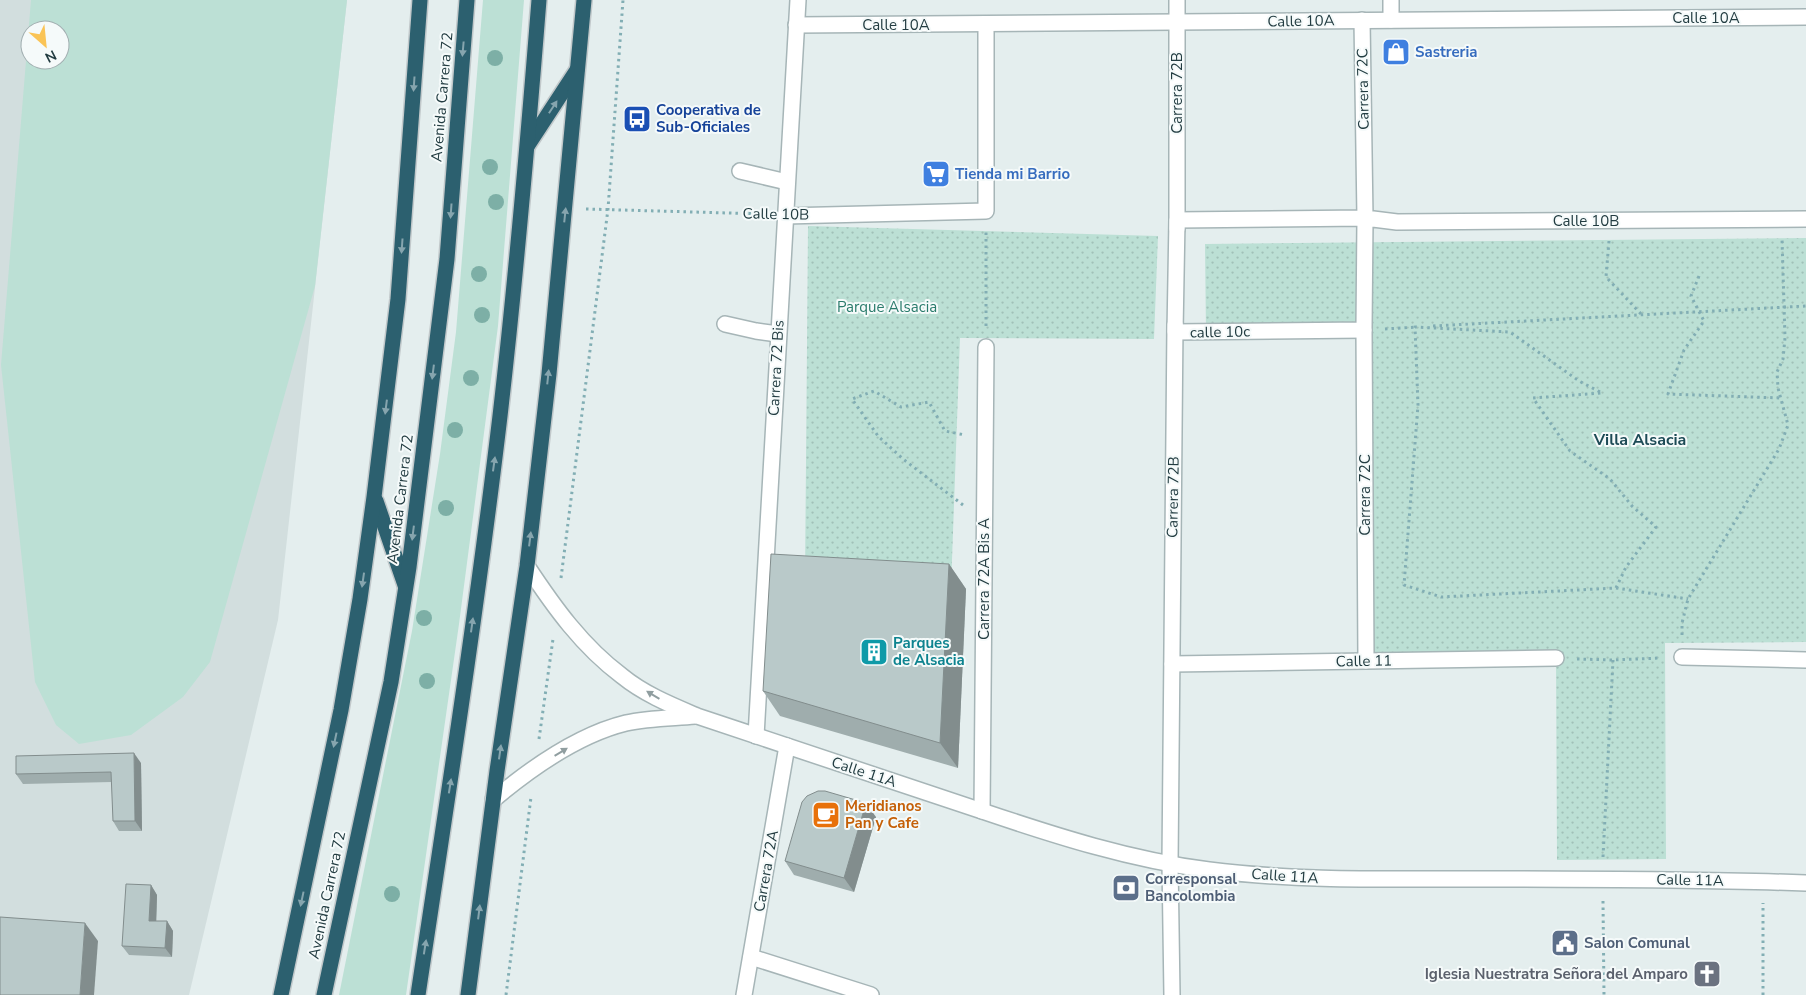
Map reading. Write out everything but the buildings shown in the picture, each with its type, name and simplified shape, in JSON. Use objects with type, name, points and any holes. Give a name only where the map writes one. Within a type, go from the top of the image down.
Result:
[{"type":"highway","name":"Avenida Carrera 72","points":[[281,995],[341,710],[360,599],[398,307],[420,0]]},
{"type":"highway","name":"Avenida Carrera 72","points":[[324,995],[391,682],[406,586],[447,259],[467,0]]},
{"type":"highway","points":[[418,995],[457,738],[499,426],[528,146],[539,0]]},
{"type":"highway","points":[[468,995],[493,800],[527,566],[565,208],[584,0]]},
{"type":"highway","points":[[528,146],[579,68]]},
{"type":"highway","points":[[374,497],[406,586]]},
{"type":"street","name":"Carrera 72 Bis","points":[[756,736],[798,0]]},
{"type":"street","name":"Carrera 72B","points":[[1177,0],[1177,220]]},
{"type":"street","points":[[1391,0],[1392,20]]},
{"type":"street","name":"Calle 10A","points":[[796,26],[1806,17]]},
{"type":"street","name":"Carrera 72C","points":[[1362,20],[1365,218]]},
{"type":"street","points":[[986,24],[986,211]]},
{"type":"street","points":[[740,171],[787,182]]},
{"type":"street","name":"Calle 10B","points":[[785,216],[986,211]]},
{"type":"street","points":[[1177,220],[1365,218],[1364,330]]},
{"type":"street","name":"Calle 10B","points":[[1365,218],[1397,222],[1806,219]]},
{"type":"street","name":"calle 10c","points":[[1177,220],[1175,332],[1364,330]]},
{"type":"street","points":[[725,324],[778,334]]},
{"type":"street","name":"Carrera 72C","points":[[1364,330],[1366,661]]},
{"type":"street","name":"Carrera 72B","points":[[1172,995],[1170,864],[1175,332]]},
{"type":"street","name":"Carrera 72A Bis A","points":[[982,811],[986,347]]},
{"type":"street","name":"Calle 11A","points":[[527,566],[557,611],[595,653],[622,677],[659,699],[697,716],[756,736],[982,811],[1127,855],[1208,870],[1309,878],[1602,879],[1806,883]]},
{"type":"street","points":[[1682,657],[1806,660]]},
{"type":"street","name":"Calle 11","points":[[1172,664],[1556,658]]},
{"type":"street","name":"Calle 11A","points":[[493,800],[516,781],[578,742],[626,723],[697,716]]},
{"type":"street","name":"Carrera 72A","points":[[744,995],[787,746]]},
{"type":"street","points":[[751,957],[871,995]]},
{"type":"path","points":[[506,995],[580,446],[608,209],[624,0]]},
{"type":"path","name":"Calle 10B","points":[[565,208],[760,213],[785,216]]},
{"type":"path","points":[[986,211],[986,347]]},
{"type":"path","points":[[1556,658],[1613,660],[1682,657],[1682,623],[1688,599],[1779,449],[1788,425],[1778,388],[1777,372],[1783,359],[1785,338],[1782,219]]},
{"type":"path","points":[[1609,240],[1606,277],[1642,315]]},
{"type":"path","points":[[1699,276],[1691,296],[1704,321],[1684,350],[1668,394],[1781,398]]},
{"type":"path","points":[[1364,330],[1806,306]]},
{"type":"path","points":[[1415,327],[1418,405],[1404,585],[1441,597],[1616,588],[1688,599]]},
{"type":"path","points":[[1415,327],[1510,332],[1579,381],[1602,392],[1533,398],[1570,451],[1610,479],[1632,506],[1656,527],[1626,567],[1616,588]]},
{"type":"path","points":[[984,520],[903,459],[878,436],[852,399],[874,391],[901,407],[929,402],[945,431],[985,439]]},
{"type":"path","points":[[1604,995],[1602,879],[1613,660]]},
{"type":"path","points":[[1763,882],[1763,995]]},
{"type":"shaded area","points":[[0,0],[347,0],[278,620],[189,995],[0,995]]},
{"type":"green space","points":[[31,0],[347,0],[315,286],[210,662],[183,697],[131,735],[79,744],[56,725],[35,682],[1,365],[25,70],[70,70],[70,20],[29,20]]},
{"type":"green space","points":[[483,0],[524,0],[498,326],[459,624],[406,995],[339,995],[412,631],[440,454],[456,332]]},
{"type":"green space","name":"Parque Alsacia","points":[[808,226],[1158,236],[1154,339],[960,338],[951,588],[805,580]]},
{"type":"green space","points":[[1806,238],[1806,642],[1665,643],[1666,859],[1557,860],[1556,658],[1366,661],[1364,330],[1206,332],[1205,244]]},
{"type":"place","name":"Sastreria","points":[[1396,52]]},
{"type":"place","name":"Cooperativa de Sub-Oficiales","points":[[637,119]]},
{"type":"place","name":"Tienda mi Barrio","points":[[936,174]]},
{"type":"place","name":"Parques de Alsacia","points":[[874,652]]},
{"type":"place","name":"Meridianos Pan y Cafe","points":[[826,815]]},
{"type":"place","name":"Corresponsal Bancolombia","points":[[1126,888]]},
{"type":"place","name":"Salon Comunal","points":[[1565,943]]},
{"type":"place","name":"Iglesia Nuestratra Señora del Amparo","points":[[1707,974]]},
{"type":"district","name":"Villa Alsacia","points":[[1640,439]]}]
